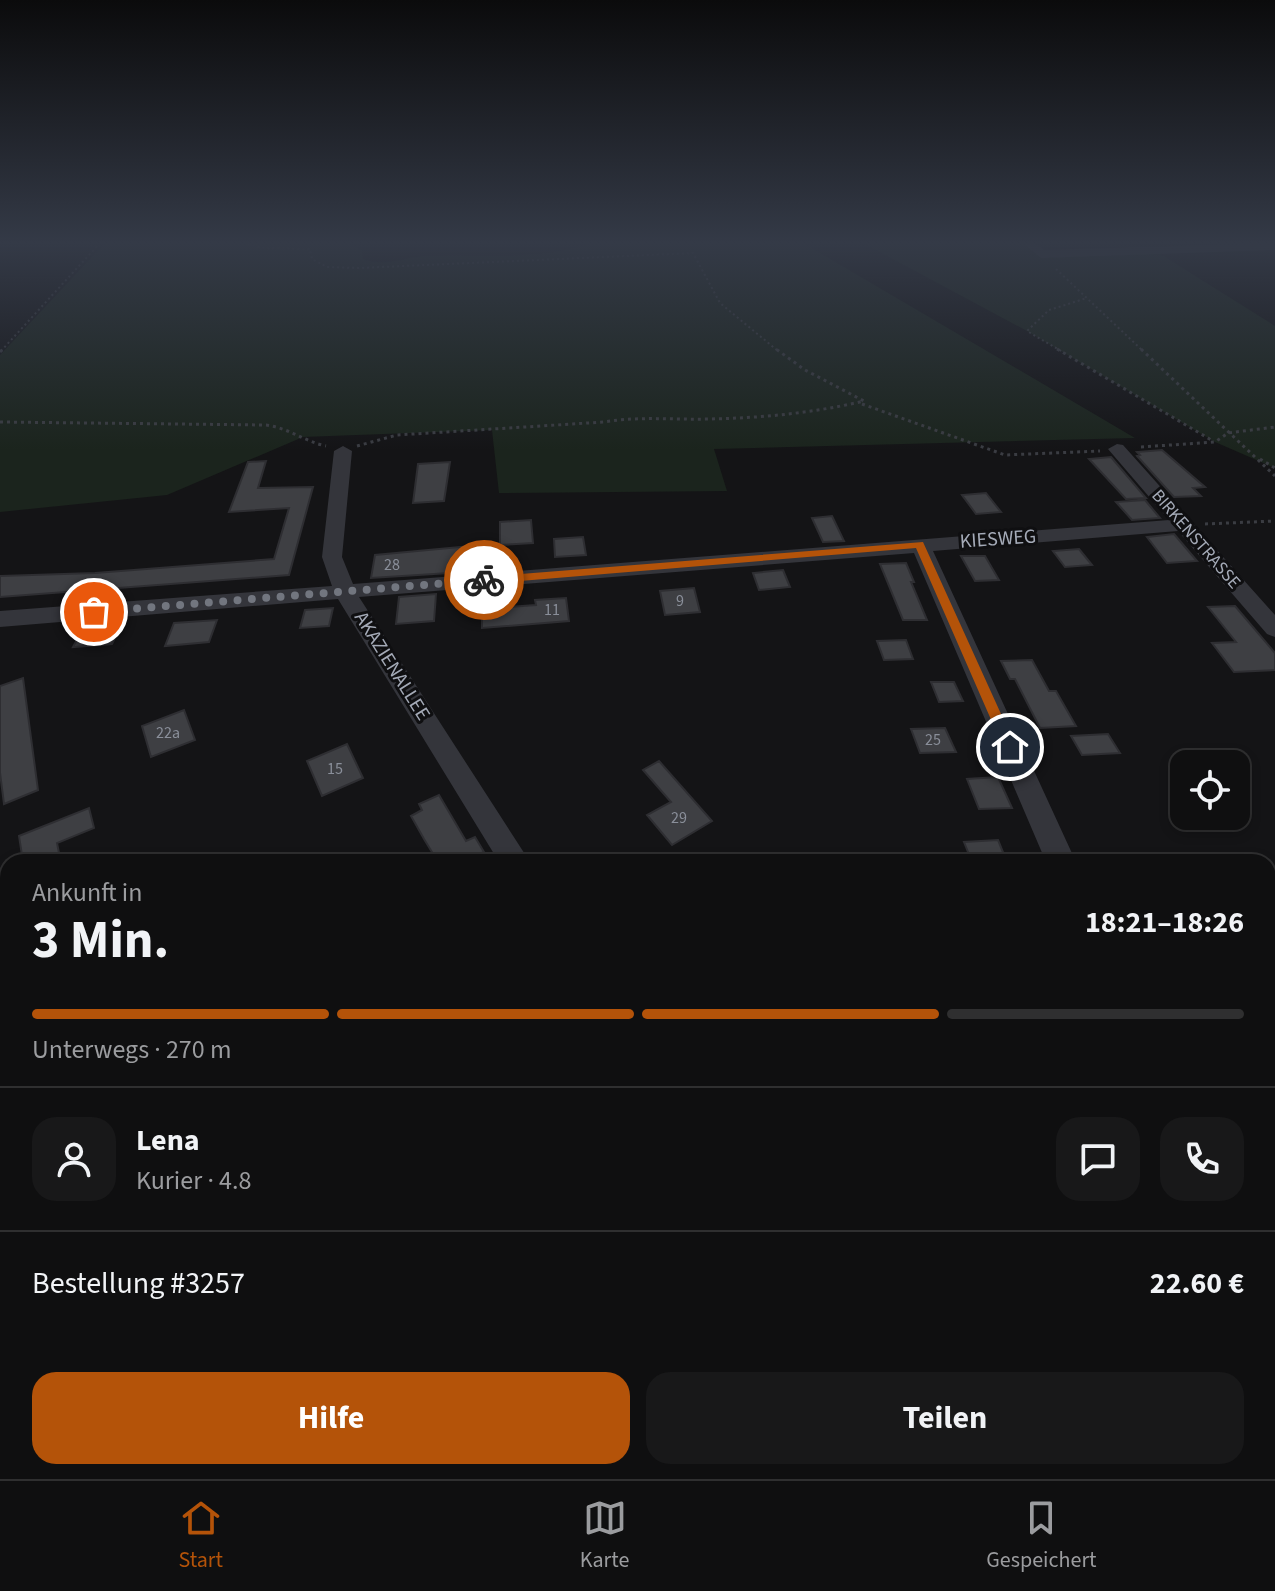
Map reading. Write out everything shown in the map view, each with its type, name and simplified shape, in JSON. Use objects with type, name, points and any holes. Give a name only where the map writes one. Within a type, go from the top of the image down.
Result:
[{"type":"street","name":"BIRKENSTRASSE","points":[[1117,449],[1275,629]]},
{"type":"street","name":"AKAZIENALLEE","points":[[343,451],[332,557],[345,592],[510,854]]},
{"type":"street","name":"KIESWEG","points":[[0,619],[1183,525]]},
{"type":"street","points":[[920,544],[1057,854]]},
{"type":"path","points":[[0,352],[37,312]]},
{"type":"path","points":[[730,312],[805,370],[858,395],[864,401],[861,403]]},
{"type":"path","points":[[1047,312],[1027,331],[1215,442]]},
{"type":"path","points":[[1102,312],[1275,476]]},
{"type":"path","points":[[0,422],[266,425],[287,428],[301,440],[343,451],[397,435],[604,422],[638,416],[708,419],[818,412],[861,403],[1005,455],[1024,457],[1215,442],[1228,433],[1275,427]]},
{"type":"path","points":[[1251,455],[1275,468]]},
{"type":"path","points":[[1183,525],[1275,521]]},
{"type":"shaded area","points":[[40,312],[921,312],[1135,438],[714,449],[727,491],[499,493],[492,430],[303,437],[167,495],[0,512],[0,355]]},
{"type":"shaded area","points":[[992,312],[1253,312],[1275,326],[1275,468],[1215,442]]},
{"type":"building","points":[[1162,450],[1205,487],[1193,488],[1201,496],[1174,497],[1137,456],[1140,455],[1137,452]]},
{"type":"building","points":[[1111,457],[1146,498],[1126,499],[1089,459]]},
{"type":"building","points":[[266,461],[258,488],[313,487],[289,575],[0,597],[0,576],[95,573],[274,559],[289,508],[229,512],[248,462]]},
{"type":"building","points":[[450,462],[444,501],[413,503],[418,464]]},
{"type":"building","points":[[986,493],[1001,512],[976,514],[962,495]]},
{"type":"building","points":[[1145,500],[1160,518],[1132,520],[1116,502]]},
{"type":"building","points":[[832,516],[844,541],[823,542],[812,518]]},
{"type":"building","points":[[531,520],[533,543],[500,545],[500,522]]},
{"type":"building","points":[[1174,534],[1197,561],[1167,563],[1147,537]]},
{"type":"building","points":[[583,537],[586,555],[555,557],[554,539]]},
{"type":"building","points":[[481,545],[481,571],[371,578],[375,555]]},
{"type":"building","points":[[1079,549],[1092,565],[1065,567],[1053,551]]},
{"type":"building","points":[[961,556],[985,556],[999,580],[975,581]]},
{"type":"building","points":[[906,563],[927,620],[903,620],[880,564]]},
{"type":"building","points":[[783,570],[790,587],[759,590],[753,573]]},
{"type":"building","points":[[694,588],[700,612],[665,615],[660,591]]},
{"type":"building","points":[[436,594],[434,621],[396,624],[399,597]]},
{"type":"building","points":[[566,598],[569,621],[482,628],[482,609],[536,605],[535,600]]},
{"type":"building","points":[[1235,606],[1275,653],[1275,670],[1234,672],[1212,643],[1236,642],[1208,607]]},
{"type":"building","points":[[333,608],[329,626],[300,628],[305,610]]},
{"type":"building","points":[[217,620],[209,642],[165,646],[174,623]]},
{"type":"building","points":[[122,623],[112,644],[73,647],[84,626]]},
{"type":"building","points":[[906,640],[913,659],[884,660],[877,641]]},
{"type":"building","points":[[1032,660],[1049,691],[1056,691],[1076,726],[1040,728],[1015,679],[1010,679],[1001,661]]},
{"type":"building","points":[[23,678],[38,790],[4,804],[0,773],[0,686]]},
{"type":"building","points":[[931,682],[954,682],[963,701],[939,702]]},
{"type":"building","points":[[184,710],[195,740],[151,757],[142,726]]},
{"type":"building","points":[[945,728],[956,752],[920,753],[911,729]]},
{"type":"building","points":[[1108,734],[1120,753],[1082,755],[1071,736]]},
{"type":"building","points":[[347,744],[363,778],[322,796],[307,761]]},
{"type":"building","points":[[659,761],[712,821],[672,845],[647,815],[671,802],[643,770]]},
{"type":"building","points":[[998,777],[1012,808],[979,809],[967,779]]},
{"type":"building","points":[[439,795],[466,841],[475,837],[484,852],[433,854],[411,816],[422,810],[419,804]]},
{"type":"building","points":[[89,808],[94,828],[57,843],[57,854],[22,854],[19,836]]},
{"type":"building","points":[[998,840],[1004,854],[969,854],[964,842]]},
{"type":"way so far","points":[[94,612],[484,580]]},
{"type":"route","points":[[484,580],[920,544],[1010,747]]}]
